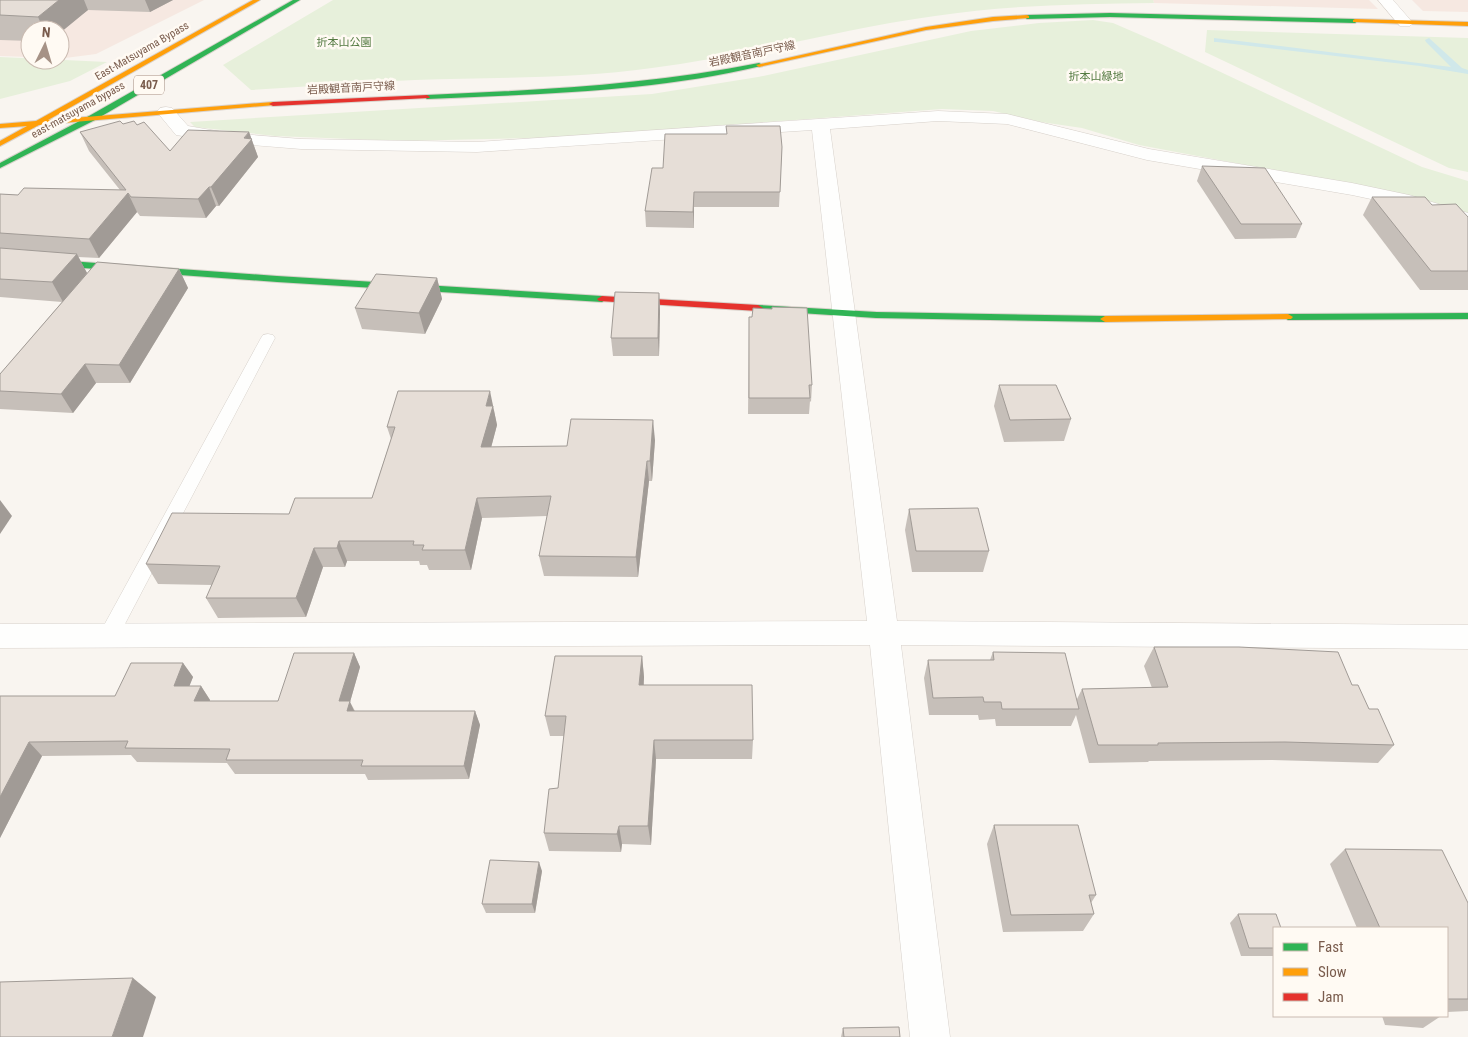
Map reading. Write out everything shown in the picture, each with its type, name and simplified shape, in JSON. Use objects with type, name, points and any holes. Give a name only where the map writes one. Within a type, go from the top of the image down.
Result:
[{"type":"main road","name":"East-Matsuyama Bypass","points":[[38,123],[257,0]]},
{"type":"main road","name":"east-matsuyama bypass","points":[[0,166],[92,118],[296,0]]},
{"type":"main road","name":"岩殿観音南戸守線","points":[[0,126],[306,102],[548,92],[615,87],[719,74],[909,33],[976,21],[1006,18],[1091,15],[1468,24]]},
{"type":"main road","name":"east-matsuyama bypass","points":[[0,144],[38,123]]},
{"type":"main road","points":[[0,259],[277,279],[844,314],[1073,319],[1468,316]]},
{"type":"street","points":[[1385,0],[1405,22]]},
{"type":"street","points":[[166,112],[182,131],[228,138],[301,144],[419,147],[477,147],[938,116],[1008,119],[1101,140],[1147,154],[1327,183],[1409,201],[1468,220]]},
{"type":"street","points":[[820,123],[884,634],[930,1037]]},
{"type":"street","points":[[0,636],[884,634],[1468,638]]},
{"type":"lane","points":[[109,635],[268,338]]},
{"type":"shaded area","points":[[0,0],[204,0],[96,54],[70,57],[70,20],[20,20],[20,57],[0,56]]},
{"type":"shaded area","points":[[1153,0],[1369,0],[1378,9],[1154,3]]},
{"type":"shaded area","points":[[1412,0],[1468,0],[1468,12],[1423,11]]},
{"type":"green space","name":"折本山公園","points":[[333,0],[1153,0],[1154,3],[1044,6],[962,12],[900,21],[688,63],[593,74],[394,81],[251,90],[223,65]]},
{"type":"green space","name":"折本山緑地","points":[[1093,20],[1113,23],[1157,42],[1422,167],[1468,181],[1468,216],[1384,191],[1139,145],[1082,128],[1041,122],[993,111],[942,109],[568,137],[402,141],[275,136],[195,127],[190,122],[652,94],[758,77],[971,31],[1039,23]]},
{"type":"green space","points":[[1207,30],[1468,38],[1468,172],[1449,168],[1205,52]]},
{"type":"green space","points":[[0,57],[20,58],[20,70],[70,70],[70,60],[107,62],[70,81],[0,99]]},
{"type":"building","points":[[0,0],[59,0],[38,17],[0,15]]},
{"type":"building","points":[[120,121],[123,124],[134,121],[137,125],[144,122],[170,151],[188,130],[249,132],[244,138],[252,139],[211,187],[198,199],[131,197],[128,193],[89,239],[0,233],[0,194],[18,195],[24,188],[126,190],[80,132]]},
{"type":"building","points":[[726,126],[780,126],[782,147],[780,192],[694,192],[693,212],[645,211],[652,168],[663,168],[665,134],[727,134]]},
{"type":"building","points":[[1202,166],[1265,168],[1302,224],[1241,224]]},
{"type":"building","points":[[1372,197],[1425,197],[1432,205],[1456,204],[1468,217],[1468,271],[1431,271]]},
{"type":"building","points":[[0,248],[77,254],[52,282],[0,279]]},
{"type":"building","points":[[97,262],[179,269],[119,365],[85,364],[61,394],[0,391],[0,374]]},
{"type":"building","points":[[376,274],[437,278],[419,313],[355,308]]},
{"type":"building","points":[[615,292],[659,293],[658,338],[611,338]]},
{"type":"building","points":[[772,307],[807,308],[812,385],[809,385],[810,398],[749,398],[749,317],[752,317],[753,308],[772,309]]},
{"type":"building","points":[[999,385],[1056,385],[1071,419],[1010,420]]},
{"type":"building","points":[[398,391],[490,391],[486,406],[493,406],[481,447],[567,446],[571,419],[653,420],[650,461],[647,461],[636,557],[539,556],[551,496],[477,498],[465,550],[422,550],[424,545],[413,545],[414,541],[339,541],[337,548],[314,548],[296,598],[206,598],[220,566],[146,564],[172,513],[289,514],[295,498],[372,498],[395,427],[387,427]]},
{"type":"building","points":[[978,508],[989,551],[916,551],[909,509]]},
{"type":"building","points":[[1154,647],[1239,647],[1338,652],[1352,685],[1358,685],[1369,709],[1378,709],[1394,745],[1285,742],[1098,745],[1082,689],[1168,687]]},
{"type":"building","points":[[993,652],[1065,653],[1079,709],[1002,709],[1001,702],[984,702],[983,697],[933,698],[928,660],[994,660]]},
{"type":"building","points":[[294,653],[354,653],[339,701],[350,701],[347,711],[475,711],[464,766],[361,766],[363,760],[226,760],[230,749],[125,748],[128,741],[29,742],[0,797],[0,696],[115,696],[131,663],[183,663],[174,686],[201,686],[194,701],[278,701]]},
{"type":"building","points":[[555,656],[642,656],[639,685],[752,685],[753,740],[654,740],[648,826],[619,826],[617,834],[544,833],[549,789],[558,788],[566,716],[545,716]]},
{"type":"building","points":[[994,825],[1078,825],[1096,895],[1089,895],[1094,914],[1011,915]]},
{"type":"building","points":[[1345,849],[1442,850],[1468,903],[1468,999],[1448,999],[1448,927],[1380,927]]},
{"type":"building","points":[[490,860],[539,862],[532,904],[482,904]]},
{"type":"building","points":[[1238,914],[1276,914],[1281,927],[1273,927],[1273,948],[1249,948]]},
{"type":"building","points":[[133,978],[112,1037],[0,1037],[0,982]]},
{"type":"building","points":[[899,1027],[900,1037],[844,1037],[843,1028]]},
{"type":"waterway","points":[[1217,40],[1420,64],[1468,72]]},
{"type":"waterway","points":[[1429,40],[1458,69]]},
{"type":"traffic: fast","points":[[0,166],[92,118],[297,0]]},
{"type":"traffic: fast","points":[[1027,17],[1110,15],[1355,21]]},
{"type":"traffic: fast","points":[[427,97],[594,88],[677,79],[759,65]]},
{"type":"traffic: fast","points":[[0,259],[277,279],[602,299]]},
{"type":"traffic: fast","points":[[758,308],[876,315],[1105,319]]},
{"type":"traffic: fast","points":[[1288,317],[1468,316]]},
{"type":"traffic: slow","points":[[0,144],[257,0]]},
{"type":"traffic: slow","points":[[759,65],[926,28],[993,19],[1027,17]]},
{"type":"traffic: slow","points":[[1355,21],[1468,24]]},
{"type":"traffic: slow","points":[[0,126],[273,104]]},
{"type":"traffic: slow","points":[[1105,319],[1288,317]]},
{"type":"traffic: jam","points":[[273,104],[427,97]]},
{"type":"traffic: jam","points":[[602,299],[758,308]]}]
